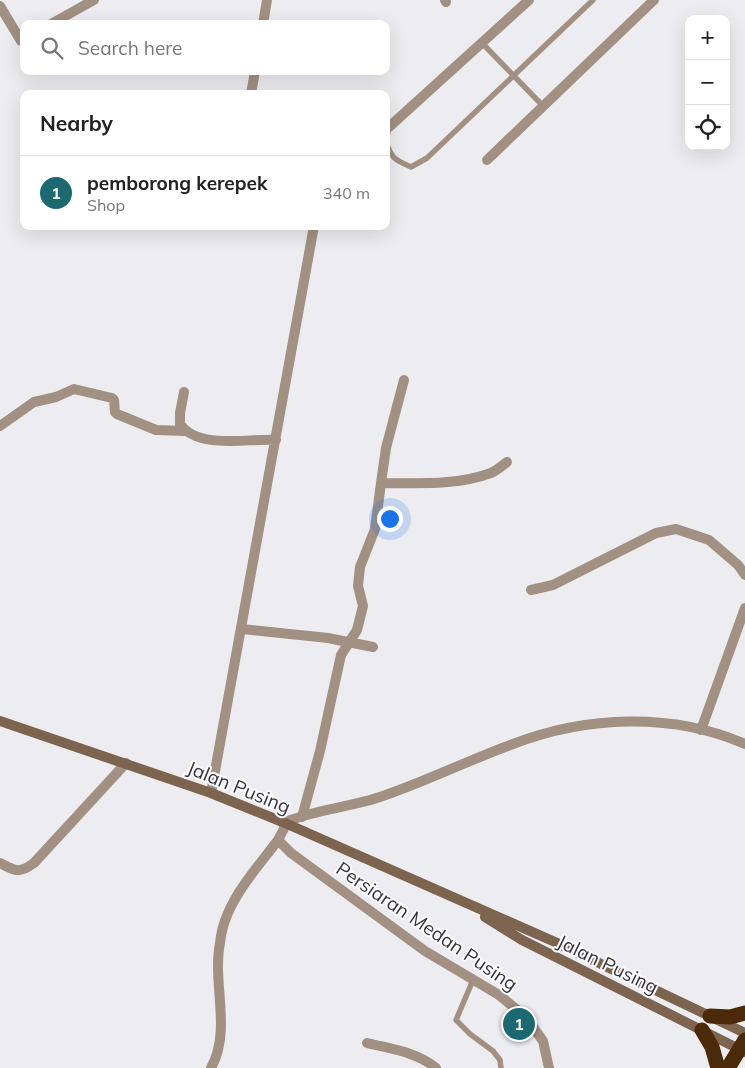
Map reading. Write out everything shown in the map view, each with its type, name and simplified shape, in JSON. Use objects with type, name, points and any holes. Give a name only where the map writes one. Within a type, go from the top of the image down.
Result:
[{"type":"highway","points":[[710,1016],[730,1017],[745,1013]]},
{"type":"highway","points":[[702,1030],[712,1047],[718,1068]]},
{"type":"highway","points":[[728,1068],[743,1047]]},
{"type":"main road","name":"Jalan Pusing","points":[[0,721],[211,793],[285,823],[555,942],[745,1033]]},
{"type":"main road","name":"Jalan Pusing","points":[[459,900],[522,940],[702,1030],[743,1047]]},
{"type":"street","points":[[58,20],[94,0]]},
{"type":"street","points":[[264,20],[267,0]]},
{"type":"street","points":[[390,126],[529,0]]},
{"type":"street","points":[[487,160],[654,0]]},
{"type":"street","points":[[0,6],[20,37]]},
{"type":"street","points":[[252,90],[254,75]]},
{"type":"street","points":[[211,793],[313,230]]},
{"type":"street","points":[[302,816],[320,751],[341,655],[357,630],[363,606],[358,586],[360,567],[375,529],[386,448],[404,380]]},
{"type":"street","points":[[0,426],[34,402],[56,397],[74,389],[112,398],[114,400],[115,412],[156,430],[185,431],[214,441],[276,440]]},
{"type":"street","points":[[184,392],[180,424],[185,431]]},
{"type":"street","points":[[380,482],[432,483],[468,479],[492,472],[507,462]]},
{"type":"street","points":[[531,590],[553,585],[656,533],[676,529],[710,540],[738,565],[745,575]]},
{"type":"street","points":[[701,730],[745,608]]},
{"type":"street","points":[[242,629],[349,642],[373,648]]},
{"type":"street","points":[[211,1068],[218,1056],[221,1040],[218,980],[219,944],[227,914],[235,899],[278,840],[285,823],[288,821],[382,796],[514,743],[568,727],[611,721],[644,721],[710,731],[745,744]]},
{"type":"street","points":[[0,863],[14,871],[25,870],[34,863],[126,763]]},
{"type":"street","name":"Persiaran Medan Pusing","points":[[278,840],[299,858],[425,951],[499,995],[526,1017],[543,1041],[549,1068]]},
{"type":"street","points":[[367,1043],[408,1053],[436,1068]]},
{"type":"lane","points":[[390,152],[397,162],[411,167],[428,158],[593,0]]},
{"type":"lane","points":[[482,43],[544,107]]},
{"type":"lane","points":[[473,980],[456,1020],[470,1034],[493,1051],[500,1060],[501,1068]]},
{"type":"place","name":"pemborong kerepek","points":[[519,1024]]}]
